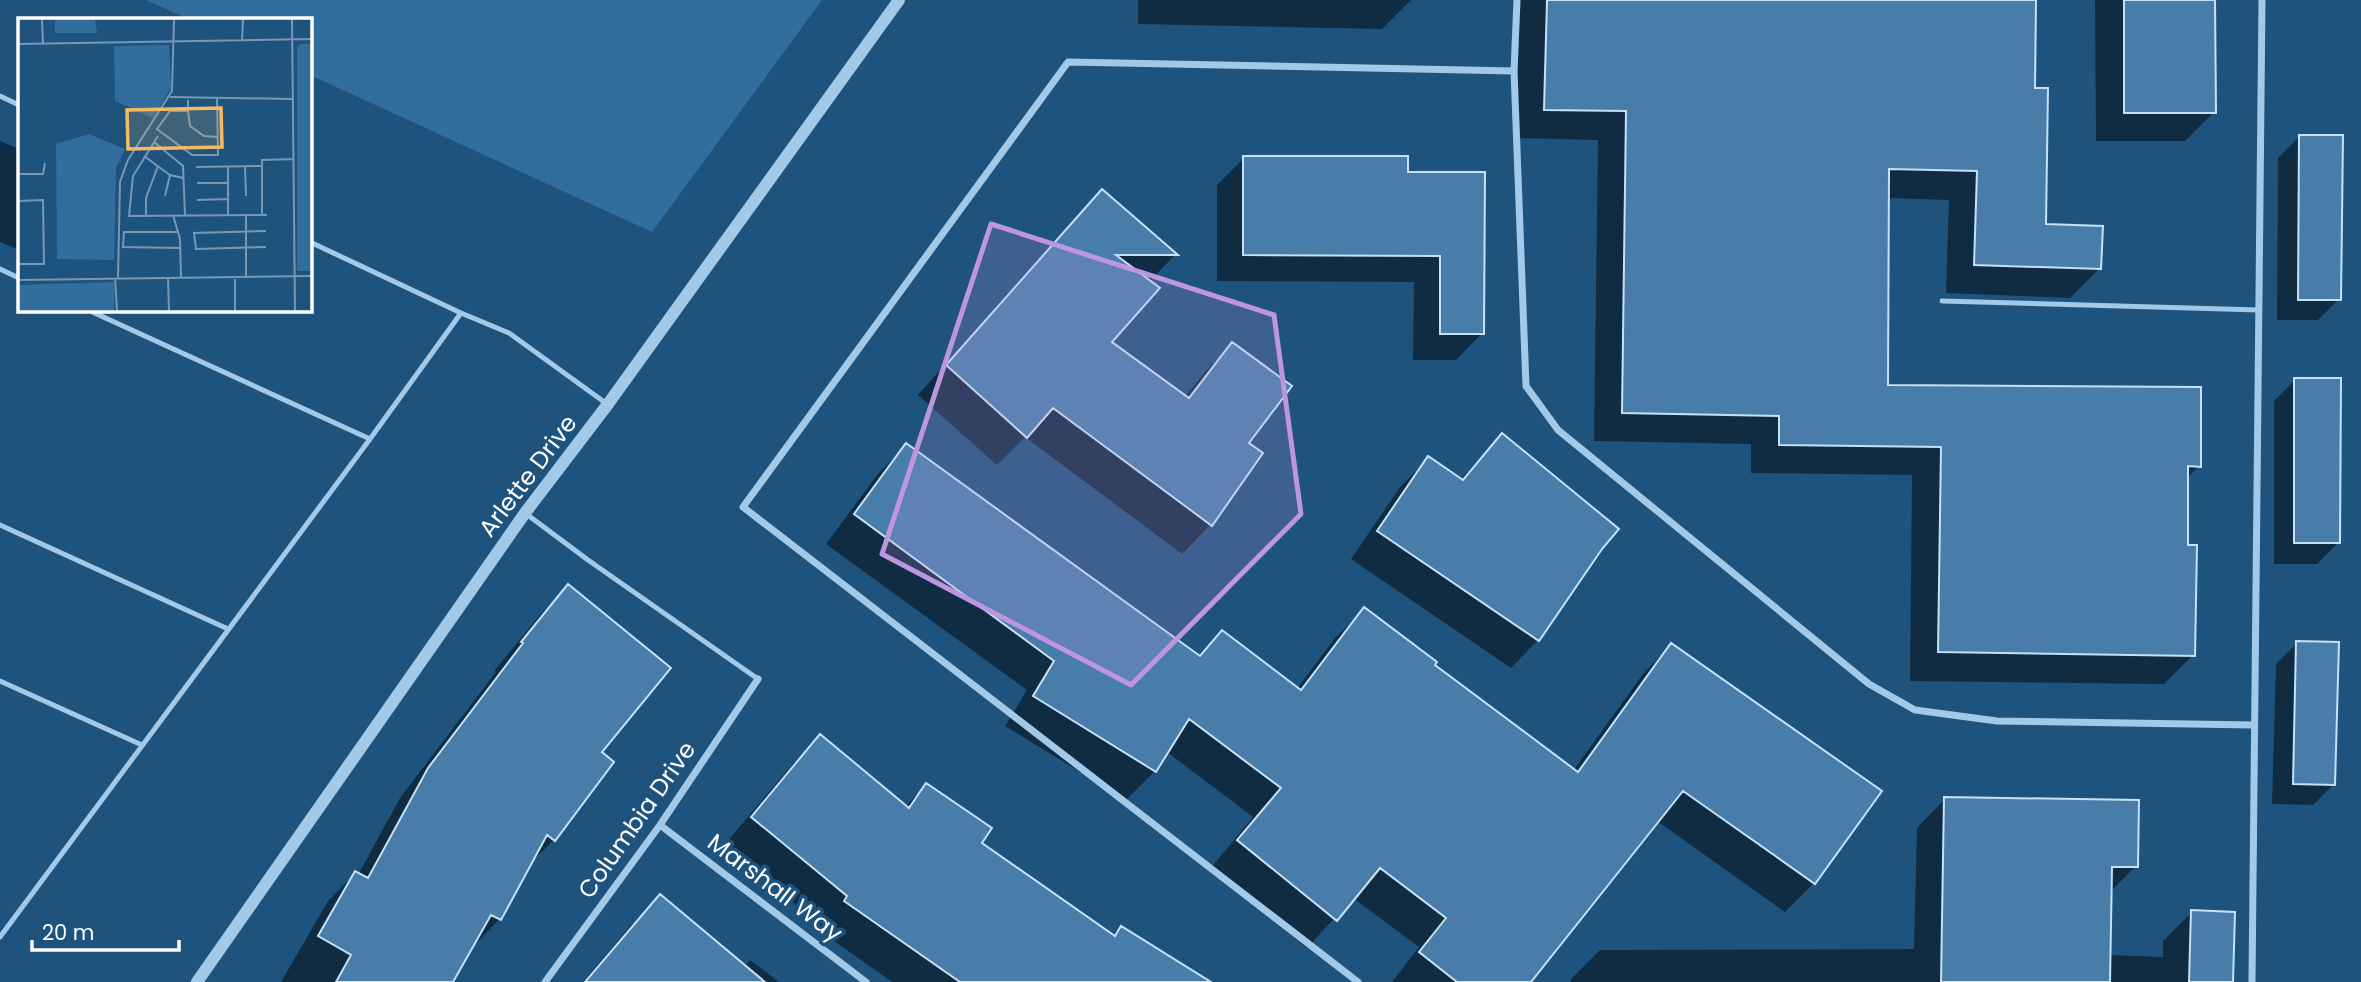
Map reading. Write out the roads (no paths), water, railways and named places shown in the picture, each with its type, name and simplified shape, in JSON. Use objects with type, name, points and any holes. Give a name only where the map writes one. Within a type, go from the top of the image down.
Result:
[{"type":"street","name":"Arlette Drive","points":[[197,982],[525,513],[608,404],[899,0]]},
{"type":"street","points":[[1517,0],[1514,71],[1526,386],[1558,430],[1869,684],[1915,710],[1997,721],[2254,725]]},
{"type":"street","points":[[2252,982],[2262,0]]},
{"type":"street","points":[[1358,982],[743,507],[1068,62],[1514,71]]},
{"type":"street","name":"Columbia Drive","points":[[545,982],[660,825],[758,678]]},
{"type":"street","name":"Marshall Way","points":[[660,825],[866,982]]},
{"type":"lane","points":[[0,96],[18,105]]},
{"type":"lane","points":[[312,243],[509,333],[608,404]]},
{"type":"lane","points":[[0,270],[18,278]]},
{"type":"lane","points":[[1942,301],[2259,310]]},
{"type":"lane","points":[[92,312],[370,439]]},
{"type":"lane","points":[[0,937],[461,313]]},
{"type":"lane","points":[[525,513],[758,678]]},
{"type":"lane","points":[[0,525],[228,629]]},
{"type":"lane","points":[[0,681],[142,745]]}]
